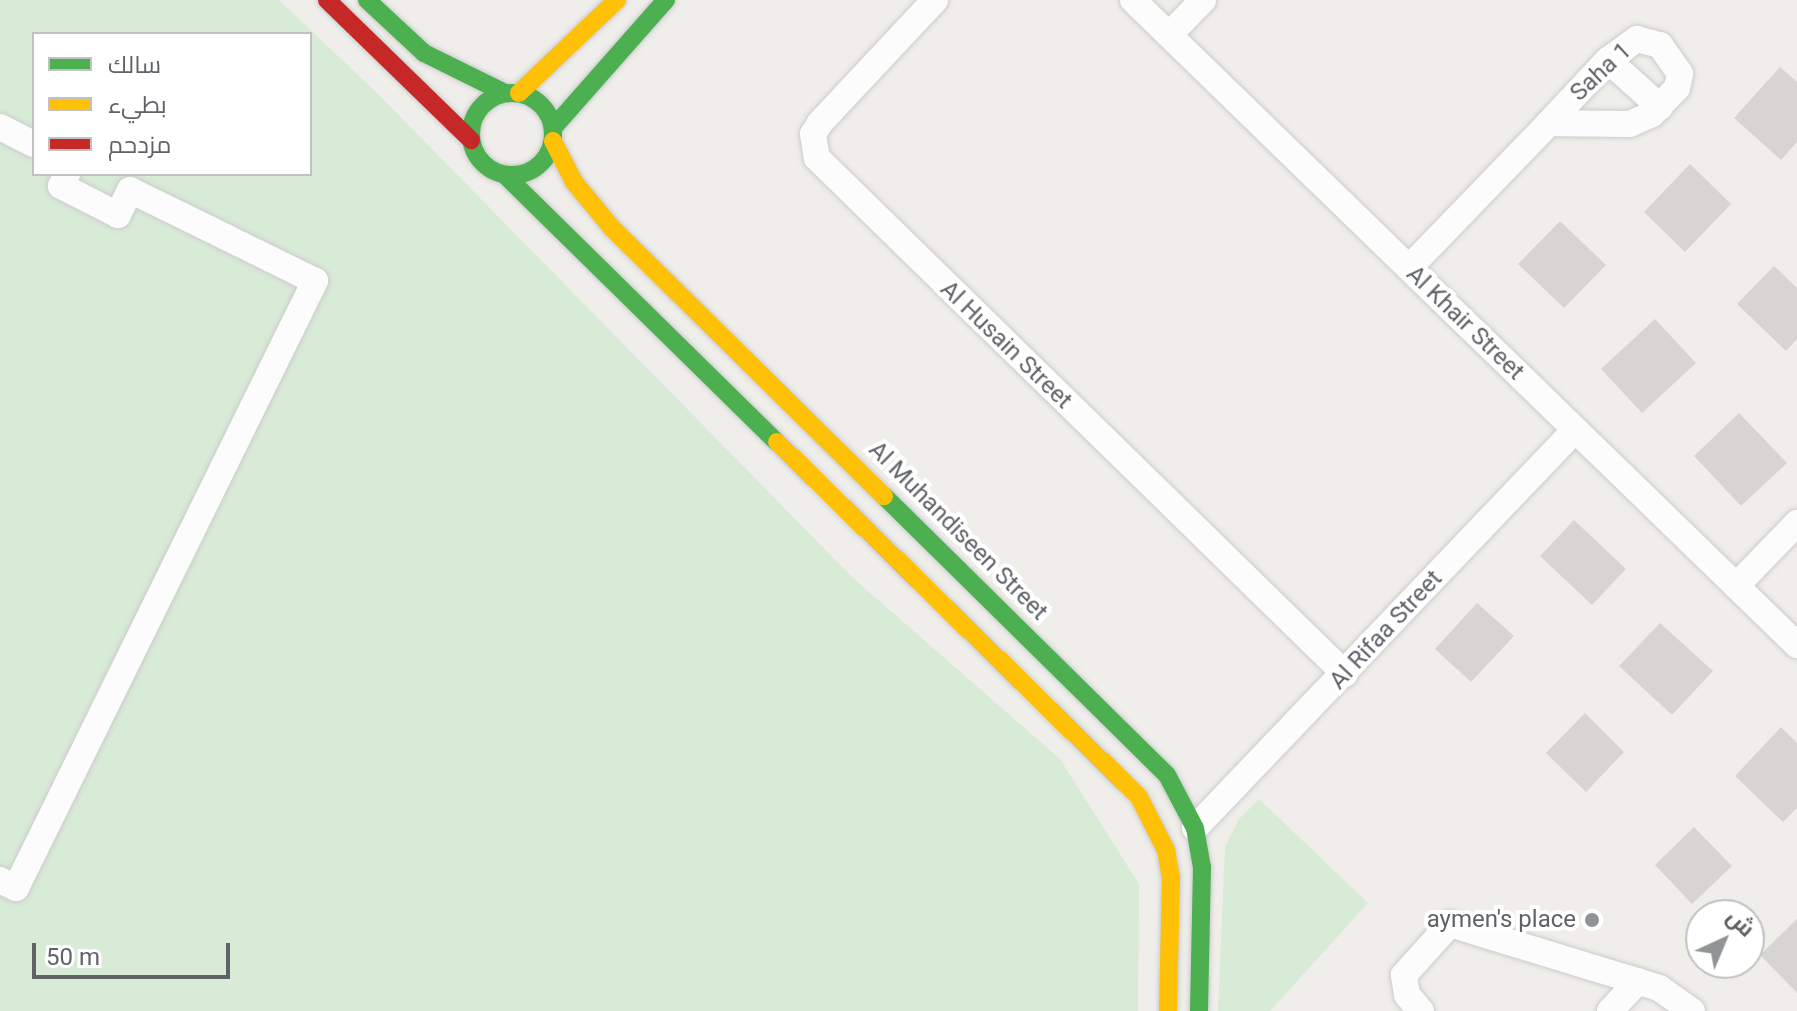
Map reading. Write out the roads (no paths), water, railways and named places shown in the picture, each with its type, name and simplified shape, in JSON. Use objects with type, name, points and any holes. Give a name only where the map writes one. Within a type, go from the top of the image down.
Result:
[{"type":"street","points":[[327,0],[471,140],[482,163],[505,175],[1139,797],[1166,850],[1171,877],[1168,1011]]},
{"type":"street","points":[[367,0],[424,53],[541,105],[553,134]]},
{"type":"street","points":[[471,140],[475,115],[512,93],[617,0]]},
{"type":"street","points":[[505,175],[531,172],[541,164],[553,134],[666,0]]},
{"type":"street","name":"Al Husain Street","points":[[935,0],[820,123],[813,134],[817,158],[1345,674]]},
{"type":"street","name":"Al Khair Street","points":[[1133,0],[1797,645]]},
{"type":"street","points":[[1169,35],[1203,0]]},
{"type":"street","name":"Saha 1","points":[[1409,268],[1608,60],[1637,39],[1660,45],[1680,74],[1677,88],[1660,107],[1630,124],[1549,123]]},
{"type":"street","points":[[1608,60],[1660,107]]},
{"type":"street","points":[[0,127],[32,143]]},
{"type":"street","name":"Al Muhandiseen Street","points":[[553,134],[574,182],[612,228],[1167,775],[1195,828],[1202,867],[1199,1011]]},
{"type":"street","points":[[0,880],[16,888],[315,281],[130,190],[118,215],[61,186],[66,176]]},
{"type":"street","name":"Al Rifaa Street","points":[[1195,828],[1575,430]]},
{"type":"street","points":[[1736,586],[1797,523]]},
{"type":"street","points":[[1421,1011],[1407,995],[1404,975],[1445,926],[1457,924],[1638,981],[1672,995],[1692,1011]]},
{"type":"street","points":[[1610,1011],[1638,981]]},
{"type":"place","name":"aymen's place","points":[[1592,920]]}]
